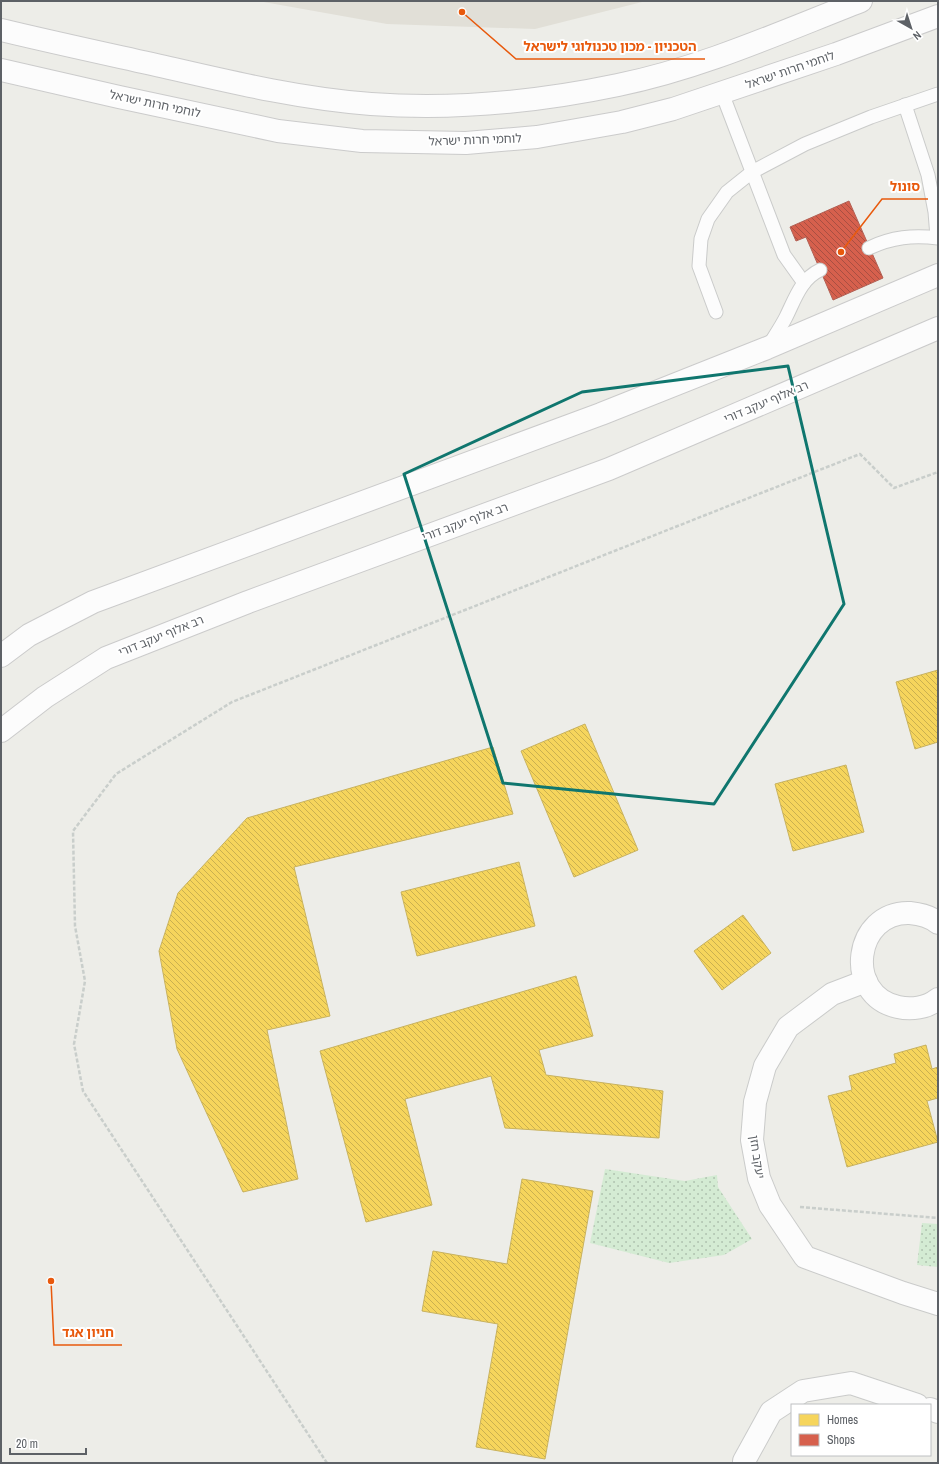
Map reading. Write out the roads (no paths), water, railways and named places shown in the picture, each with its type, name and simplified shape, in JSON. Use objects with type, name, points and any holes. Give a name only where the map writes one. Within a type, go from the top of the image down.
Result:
[{"type":"main road","points":[[1,30],[241,84],[294,94],[371,104],[464,106],[554,96],[618,85],[689,67],[861,1]]},
{"type":"main road","name":"לוחמי חרות ישראל","points":[[1,70],[278,131],[362,141],[466,143],[536,137],[622,122],[673,109],[722,94],[938,16]]},
{"type":"main road","points":[[1,656],[29,635],[93,602],[594,417],[767,348],[938,275]]},
{"type":"main road","name":"רב אלוף יעקב דורי","points":[[1,731],[45,697],[106,658],[248,602],[609,469],[938,328]]},
{"type":"main road","points":[[937,918],[919,914],[902,913],[887,918],[874,928],[865,942],[861,957],[862,972],[868,986],[878,998],[892,1006],[907,1009],[922,1007],[938,999]]},
{"type":"main road","name":"יעקב חזן","points":[[866,981],[832,994],[788,1027],[765,1066],[755,1102],[752,1140],[759,1178],[770,1205],[805,1257],[903,1293],[938,1304]]},
{"type":"main road","points":[[744,1463],[771,1412],[803,1391],[851,1383],[914,1404]]},
{"type":"lane","points":[[722,94],[784,255],[804,283]]},
{"type":"lane","points":[[716,312],[699,266],[701,239],[708,219],[728,192],[752,172],[805,144],[871,117],[938,94]]},
{"type":"lane","points":[[869,248],[885,241],[910,237],[937,237],[935,212],[928,175],[905,105]]},
{"type":"lane","points":[[767,348],[785,319],[804,283],[814,273],[820,270]]},
{"type":"place","name":"הטכניון - מכון טכנולוגי לישראל","points":[[462,12]]},
{"type":"place","name":"סונול","points":[[841,252]]},
{"type":"place","name":"חניון אגד","points":[[51,1281]]}]
